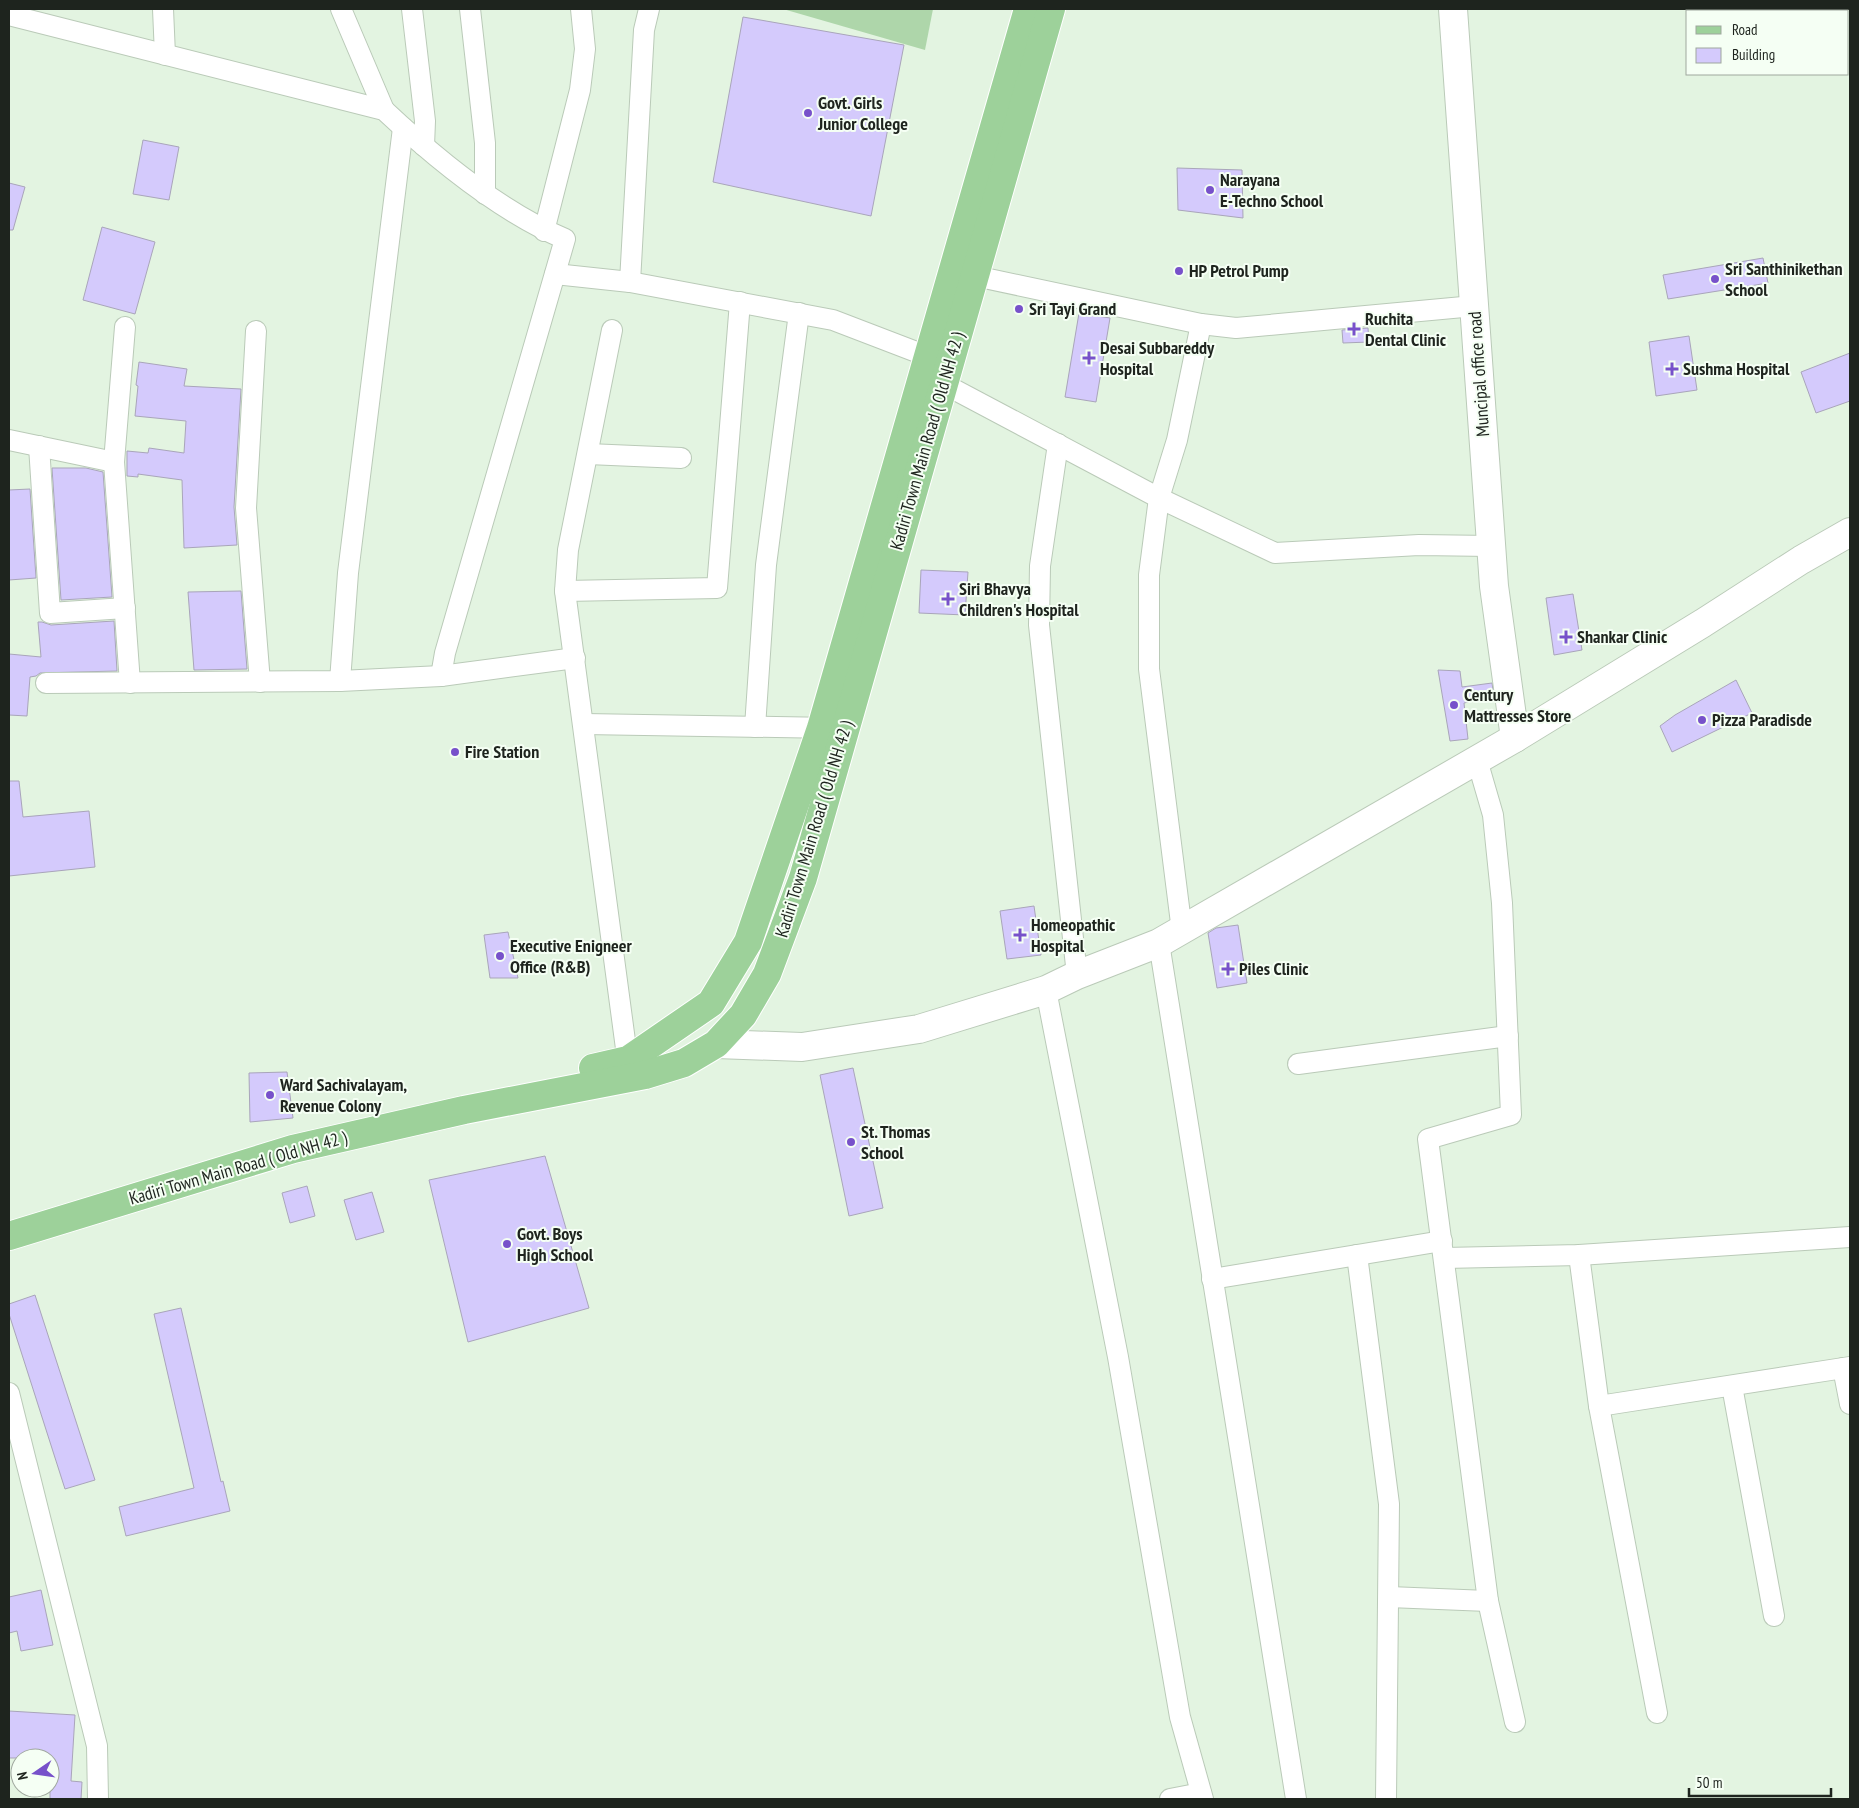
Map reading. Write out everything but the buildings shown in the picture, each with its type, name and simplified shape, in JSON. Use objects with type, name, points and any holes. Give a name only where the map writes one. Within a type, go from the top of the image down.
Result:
[{"type":"main road","name":"Kadiri Town Main Road ( Old NH 42 )","points":[[9,1236],[293,1149],[464,1110],[629,1069],[711,1003],[748,942],[833,728],[940,368],[1028,9]]},
{"type":"main road","name":"Kadiri Town Main Road ( Old NH 42 )","points":[[940,368],[975,276],[1051,9]]},
{"type":"main road","name":"Kadiri Town Main Road ( Old NH 42 )","points":[[9,1220],[245,1148],[629,1069],[684,1063],[716,1044],[743,1015],[770,966],[804,878],[833,728]]},
{"type":"street","points":[[163,9],[165,55]]},
{"type":"street","points":[[341,9],[384,110],[402,128],[485,194],[544,231],[564,240],[445,653],[441,676]]},
{"type":"street","points":[[412,9],[425,121],[424,146]]},
{"type":"street","points":[[470,9],[485,143],[485,194]]},
{"type":"street","points":[[544,231],[580,90],[585,49],[581,9]]},
{"type":"street","points":[[630,282],[644,30],[648,9]]},
{"type":"street","name":"Muncipal office road","points":[[1453,9],[1494,586],[1515,738]]},
{"type":"street","points":[[9,15],[384,110]]},
{"type":"street","points":[[340,681],[348,572],[402,128]]},
{"type":"street","points":[[555,274],[630,282],[834,320],[940,368],[1058,444],[1159,498],[1275,553],[1419,545],[1491,546]]},
{"type":"street","points":[[975,276],[1201,324],[1236,328],[1474,306]]},
{"type":"street","points":[[565,591],[716,588],[740,302]]},
{"type":"street","points":[[755,727],[766,565],[799,313]]},
{"type":"street","points":[[1201,324],[1177,440],[1159,498],[1149,575],[1149,670],[1170,937],[1212,1279],[1296,1799]]},
{"type":"street","points":[[125,327],[114,462],[130,682]]},
{"type":"street","points":[[612,330],[568,550],[565,591],[629,1069]]},
{"type":"street","points":[[256,331],[246,508],[260,682]]},
{"type":"street","points":[[9,440],[114,462]]},
{"type":"street","points":[[1058,444],[1040,566],[1039,624],[1077,975]]},
{"type":"street","points":[[38,446],[50,613],[124,608]]},
{"type":"street","points":[[588,454],[681,458]]},
{"type":"street","points":[[716,1044],[802,1047],[919,1030],[1046,990],[1077,975],[1170,937],[1515,738],[1703,623],[1801,560],[1850,532]]},
{"type":"street","points":[[46,683],[340,681],[441,676],[575,658]]},
{"type":"street","points":[[584,724],[833,728]]},
{"type":"street","points":[[1478,760],[1493,815],[1502,903],[1511,1116],[1428,1139],[1488,1601],[1515,1722]]},
{"type":"street","points":[[1046,990],[1118,1357],[1180,1717],[1202,1796],[1170,1799]]},
{"type":"street","points":[[1298,1064],[1508,1036]]},
{"type":"street","points":[[1212,1279],[1357,1255],[1443,1250],[1579,1255],[1850,1237]]},
{"type":"street","points":[[1357,1255],[1389,1504],[1386,1799]]},
{"type":"street","points":[[1579,1255],[1599,1406],[1657,1713]]},
{"type":"street","points":[[1599,1406],[1847,1367],[1850,1404]]},
{"type":"street","points":[[1732,1386],[1774,1616]]},
{"type":"street","points":[[9,1393],[97,1746],[98,1799]]},
{"type":"street","points":[[1389,1596],[1488,1601]]},
{"type":"green space","points":[[783,9],[933,9],[925,50]]},
{"type":"place","name":"Govt. Girls Junior College","points":[[808,113]]},
{"type":"place","name":"Narayana E-Techno School","points":[[1210,190]]},
{"type":"place","name":"HP Petrol Pump","points":[[1179,271]]},
{"type":"place","name":"Sri Santhinikethan School","points":[[1715,279]]},
{"type":"place","name":"Sri Tayi Grand","points":[[1019,309]]},
{"type":"place","name":"Ruchita Dental Clinic","points":[[1354,329]]},
{"type":"place","name":"Desai Subbareddy Hospital","points":[[1089,358]]},
{"type":"place","name":"Sushma Hospital","points":[[1672,369]]},
{"type":"place","name":"Siri Bhavya Children's Hospital","points":[[948,599]]},
{"type":"place","name":"Shankar Clinic","points":[[1566,637]]},
{"type":"place","name":"Century Mattresses Store","points":[[1454,705]]},
{"type":"place","name":"Pizza Paradisde","points":[[1702,720]]},
{"type":"place","name":"Fire Station","points":[[455,752]]},
{"type":"place","name":"Homeopathic Hospital","points":[[1020,935]]},
{"type":"place","name":"Executive Enigneer Office (R&B)","points":[[500,956]]},
{"type":"place","name":"Piles Clinic","points":[[1228,969]]},
{"type":"place","name":"Ward Sachivalayam, Revenue Colony","points":[[270,1095]]},
{"type":"place","name":"St. Thomas School","points":[[851,1142]]},
{"type":"place","name":"Govt. Boys High School","points":[[507,1244]]}]
